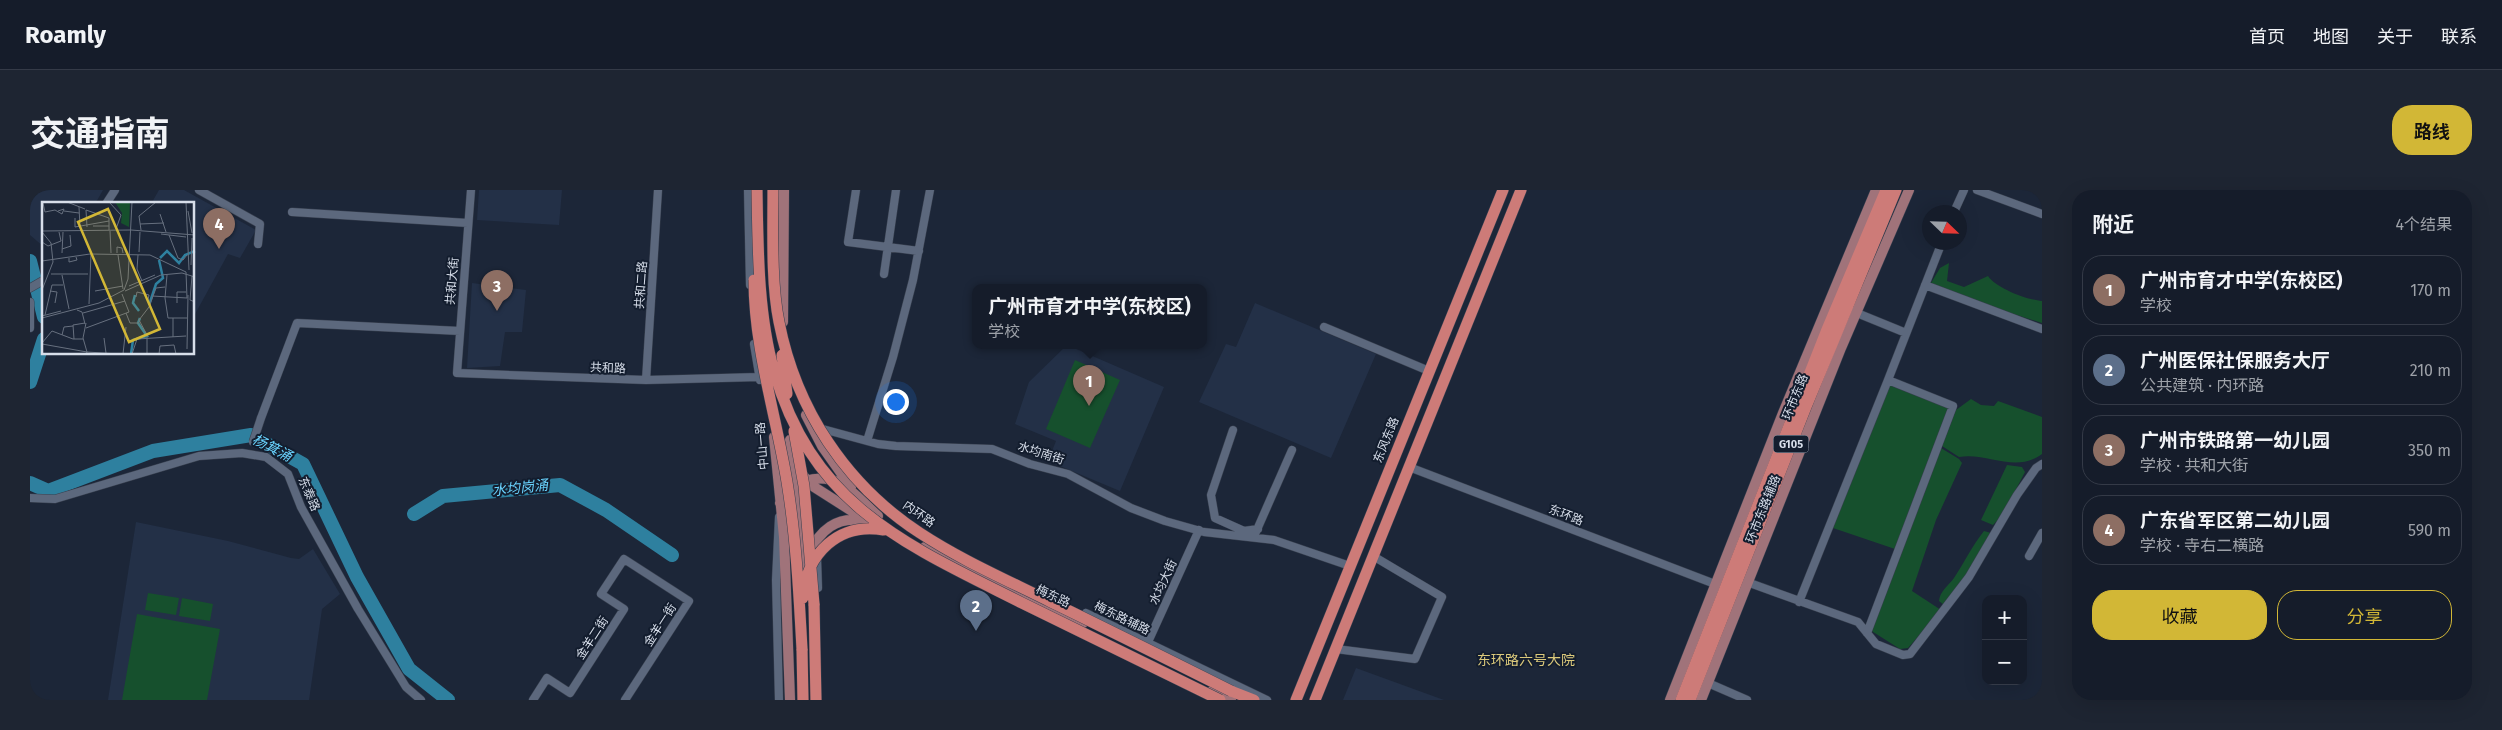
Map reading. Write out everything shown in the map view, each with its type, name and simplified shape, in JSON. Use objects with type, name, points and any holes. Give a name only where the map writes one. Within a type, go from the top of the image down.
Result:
[{"type":"highway","name":"内环路","points":[[773,190],[778,321],[793,373],[806,406],[826,440],[859,482],[884,506],[918,532],[1231,695],[1250,700]]},
{"type":"highway","name":"东风东路","points":[[1296,700],[1503,190]]},
{"type":"highway","points":[[1315,700],[1521,190]]},
{"type":"highway","name":"环市东路","points":[[1680,700],[1820,349],[1886,190]]},
{"type":"highway","name":"环市东路","points":[[1690,700],[1743,580],[1851,311],[1896,190]]},
{"type":"highway","points":[[756,191],[755,312],[787,483],[802,649]]},
{"type":"highway","points":[[756,191],[762,297],[767,341],[774,373],[801,438],[818,465],[835,485],[872,520],[912,546],[1220,700]]},
{"type":"highway","points":[[778,321],[784,374],[804,486],[809,533],[816,700]]},
{"type":"highway","points":[[803,700],[803,594],[809,571],[823,546],[846,532],[876,529],[892,532],[1006,579]]},
{"type":"highway","points":[[1231,695],[1254,700]]},
{"type":"main road","points":[[784,190],[784,368],[788,415]]},
{"type":"main road","name":"环市东路辅路","points":[[1670,700],[1820,323],[1876,190]]},
{"type":"main road","points":[[1851,311],[1909,190]]},
{"type":"main road","name":"中山一路","points":[[756,191],[761,235],[767,349],[787,594],[790,700]]},
{"type":"main road","points":[[767,349],[779,383],[799,466],[801,482],[808,700]]},
{"type":"main road","points":[[784,368],[812,426],[836,468],[861,500]]},
{"type":"main road","points":[[790,440],[801,482]]},
{"type":"main road","points":[[780,503],[785,493],[801,482],[822,478],[834,480],[861,500]]},
{"type":"main road","name":"梅东路","points":[[801,482],[867,522],[1009,595],[1231,695]]},
{"type":"main road","name":"梅东路","points":[[861,500],[880,518],[906,537],[1059,613],[1244,700]]},
{"type":"main road","points":[[804,574],[814,544],[826,529],[846,520],[867,522]]},
{"type":"main road","points":[[1701,700],[1743,580]]},
{"type":"street","points":[[107,202],[115,190]]},
{"type":"street","points":[[199,190],[260,224],[258,244]]},
{"type":"street","name":"共和大街","points":[[457,373],[471,190]]},
{"type":"street","name":"共和二路","points":[[646,380],[658,190]]},
{"type":"street","points":[[856,190],[848,242],[888,246],[919,252]]},
{"type":"street","points":[[884,274],[896,190]]},
{"type":"street","points":[[867,440],[893,357],[919,252],[930,190]]},
{"type":"street","points":[[1957,205],[1964,190]]},
{"type":"street","points":[[1978,190],[2042,214]]},
{"type":"street","points":[[756,191],[750,270],[753,332],[759,377],[771,402]]},
{"type":"street","points":[[292,212],[468,223]]},
{"type":"street","points":[[750,270],[761,235]]},
{"type":"street","points":[[1799,602],[1939,250]]},
{"type":"street","points":[[30,288],[42,281]]},
{"type":"street","points":[[1925,285],[2042,329]]},
{"type":"street","points":[[30,302],[30,328]]},
{"type":"street","points":[[1851,311],[1906,333]]},
{"type":"street","points":[[249,454],[296,324],[460,331]]},
{"type":"street","points":[[1324,326],[1429,372]]},
{"type":"street","name":"共和路","points":[[457,373],[646,380],[759,377]]},
{"type":"street","points":[[1867,633],[1953,406],[1888,380]]},
{"type":"street","name":"水均南街","points":[[812,426],[867,440],[927,448],[958,446],[992,448],[1030,464],[1068,474],[1131,508],[1199,530],[1274,540],[1293,545],[1350,566]]},
{"type":"street","points":[[1233,430],[1211,495],[1215,518],[1244,531],[1258,528]]},
{"type":"street","points":[[1253,538],[1292,450]]},
{"type":"street","name":"东泰路","points":[[30,498],[62,497],[199,456],[249,454],[266,457],[288,474],[301,507],[358,609],[406,687],[421,700]]},
{"type":"street","points":[[1743,580],[1858,622],[1876,644],[1903,655],[1913,651],[1919,640],[1968,577],[2017,495],[2036,468],[2042,464]]},
{"type":"street","name":"东环路","points":[[1409,467],[1715,584]]},
{"type":"street","name":"梅东路辅路","points":[[861,500],[1064,602],[1267,700]]},
{"type":"street","points":[[779,700],[777,546],[780,503]]},
{"type":"street","points":[[821,700],[818,556],[819,546],[826,529]]},
{"type":"street","name":"水均大街","points":[[1148,642],[1199,530]]},
{"type":"street","points":[[2028,556],[2042,533]]},
{"type":"street","points":[[1336,649],[1415,659],[1442,597],[1373,556]]},
{"type":"street","name":"金羊二街","points":[[533,700],[547,678],[570,693],[580,678],[624,609],[601,594],[624,559]]},
{"type":"street","name":"金羊一街","points":[[624,559],[688,601],[625,700]]},
{"type":"street","points":[[1009,595],[1027,609],[1047,620],[1209,700]]},
{"type":"street","points":[[1059,613],[1064,602]]},
{"type":"street","points":[[1708,683],[1747,700]]},
{"type":"shaded area","points":[[30,190],[103,190],[96,202],[42,202],[42,245],[30,235]]},
{"type":"shaded area","points":[[159,190],[184,190],[256,230],[240,258],[228,254],[195,314],[195,202],[152,202]]},
{"type":"shaded area","points":[[479,190],[562,190],[559,225],[477,220]]},
{"type":"shaded area","points":[[472,283],[526,290],[522,332],[505,332],[500,366],[467,368]]},
{"type":"shaded area","points":[[1255,303],[1376,354],[1331,458],[1199,402],[1226,344],[1236,347]]},
{"type":"shaded area","points":[[1063,349],[1076,349],[1164,387],[1120,491],[1048,461],[1056,441],[1015,424],[1029,382]]},
{"type":"shaded area","points":[[136,522],[228,541],[291,558],[299,559],[313,549],[340,594],[322,609],[309,700],[108,700]]},
{"type":"shaded area","points":[[1356,668],[1444,700],[1343,700]]},
{"type":"green space","points":[[1949,263],[1947,281],[1964,287],[1988,276],[1998,285],[2012,293],[2042,301],[2042,323],[1985,305],[1931,283],[1940,268]]},
{"type":"green space","points":[[1075,360],[1120,380],[1090,448],[1046,429]]},
{"type":"green space","points":[[1889,385],[1949,408],[1895,549],[1833,528]]},
{"type":"green space","points":[[1971,399],[1981,405],[1994,406],[1998,401],[2042,417],[2042,454],[2032,460],[2012,462],[1970,456],[1959,457],[1942,446],[1956,410]]},
{"type":"green space","points":[[1941,448],[1959,459],[1962,463],[1936,520],[1912,591],[1941,610],[1908,648],[1900,649],[1870,630]]},
{"type":"green space","points":[[2007,465],[2022,467],[2025,472],[2003,514],[1993,525],[1981,520]]},
{"type":"green space","points":[[1984,531],[1991,533],[1967,576],[1944,605],[1939,601],[1941,594],[1954,578]]},
{"type":"green space","points":[[148,593],[179,598],[176,615],[145,610]]},
{"type":"green space","points":[[182,598],[213,604],[210,621],[179,616]]},
{"type":"green space","points":[[137,614],[220,629],[207,700],[122,700]]},
{"type":"waterway","name":"杨箕涌","points":[[30,261],[42,309]]},
{"type":"waterway","name":"杨箕涌","points":[[30,382],[42,345]]},
{"type":"waterway","name":"杨箕涌","points":[[30,483],[48,491],[153,451],[251,435],[303,464],[357,577],[409,669],[448,700]]},
{"type":"waterway","name":"水均岗涌","points":[[414,514],[443,496],[560,485],[606,510],[672,555]]},
{"type":"place","name":"广东省军区第二幼儿园","points":[[219,249]]},
{"type":"place","name":"广州市铁路第一幼儿园","points":[[497,311]]},
{"type":"place","name":"广州市育才中学(东校区)","points":[[1089,406]]},
{"type":"place","name":"广州医保社保服务大厅","points":[[976,631]]},
{"type":"district","name":"东环路六号大院","points":[[1526,660]]}]
